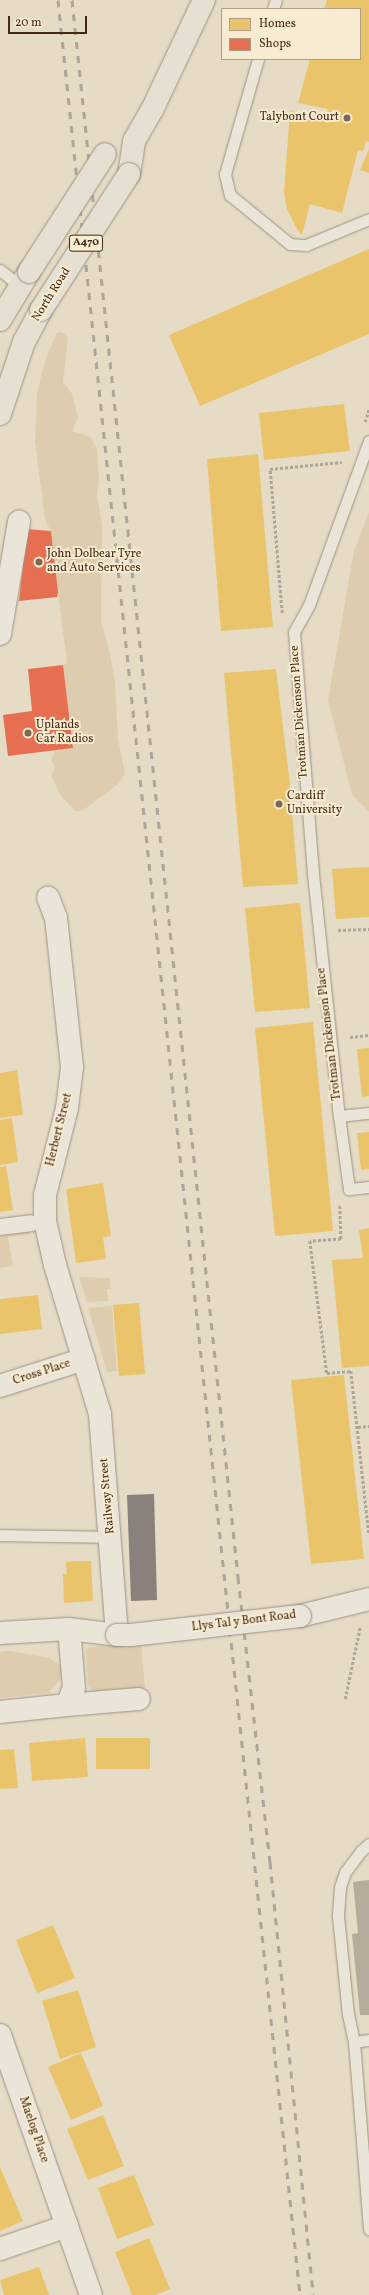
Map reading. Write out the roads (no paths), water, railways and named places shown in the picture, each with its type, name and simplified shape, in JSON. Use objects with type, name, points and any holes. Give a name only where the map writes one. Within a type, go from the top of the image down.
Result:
[{"type":"main road","name":"North Road","points":[[0,414],[24,342],[41,310],[129,174],[134,141],[152,110],[204,0]]},
{"type":"main road","name":"A470","points":[[0,320],[105,154],[134,141]]},
{"type":"street","points":[[1,620],[19,522]]},
{"type":"street","name":"Herbert Street","points":[[48,897],[56,918],[72,1067],[67,1108],[45,1194],[45,1221],[55,1265],[84,1359]]},
{"type":"street","points":[[0,1227],[31,1223]]},
{"type":"street","name":"Cross Place","points":[[0,1386],[84,1359]]},
{"type":"street","name":"Railway Street","points":[[84,1359],[100,1414],[111,1537],[117,1635]]},
{"type":"street","name":"Llys Tal y Bont Road","points":[[0,1633],[69,1629],[117,1635],[131,1635],[300,1616],[368,1600]]},
{"type":"street","points":[[67,1706],[74,1688],[69,1629]]},
{"type":"street","points":[[0,1712],[139,1699]]},
{"type":"street","name":"Maelog Place","points":[[0,2035],[91,2295]]},
{"type":"street","points":[[0,2249],[67,2226]]},
{"type":"lane","points":[[258,60],[225,174],[230,195],[290,244],[306,245],[369,220]]},
{"type":"lane","points":[[0,270],[25,279]]},
{"type":"lane","name":"Trotman Dickenson Place","points":[[369,441],[308,605],[294,632],[314,889],[339,1116],[349,1189],[369,1186]]},
{"type":"lane","name":"Trotman Dickenson Place","points":[[339,1116],[369,1113]]},
{"type":"lane","points":[[0,1535],[111,1537]]},
{"type":"lane","points":[[369,1844],[361,1851],[345,1872],[338,1900],[338,1916],[348,2014],[354,2042],[369,2229]]},
{"type":"lane","points":[[354,2042],[369,2040]]},
{"type":"railway","points":[[58,0],[300,2295]]},
{"type":"railway","points":[[72,0],[238,1577],[270,1862],[313,2295]]},
{"type":"place","name":"Talybont Court","points":[[347,118]]},
{"type":"place","name":"John Dolbear Tyre and Auto Services","points":[[39,562]]},
{"type":"place","name":"Uplands Car Radios","points":[[28,733]]},
{"type":"place","name":"Cardiff University","points":[[279,804]]}]
